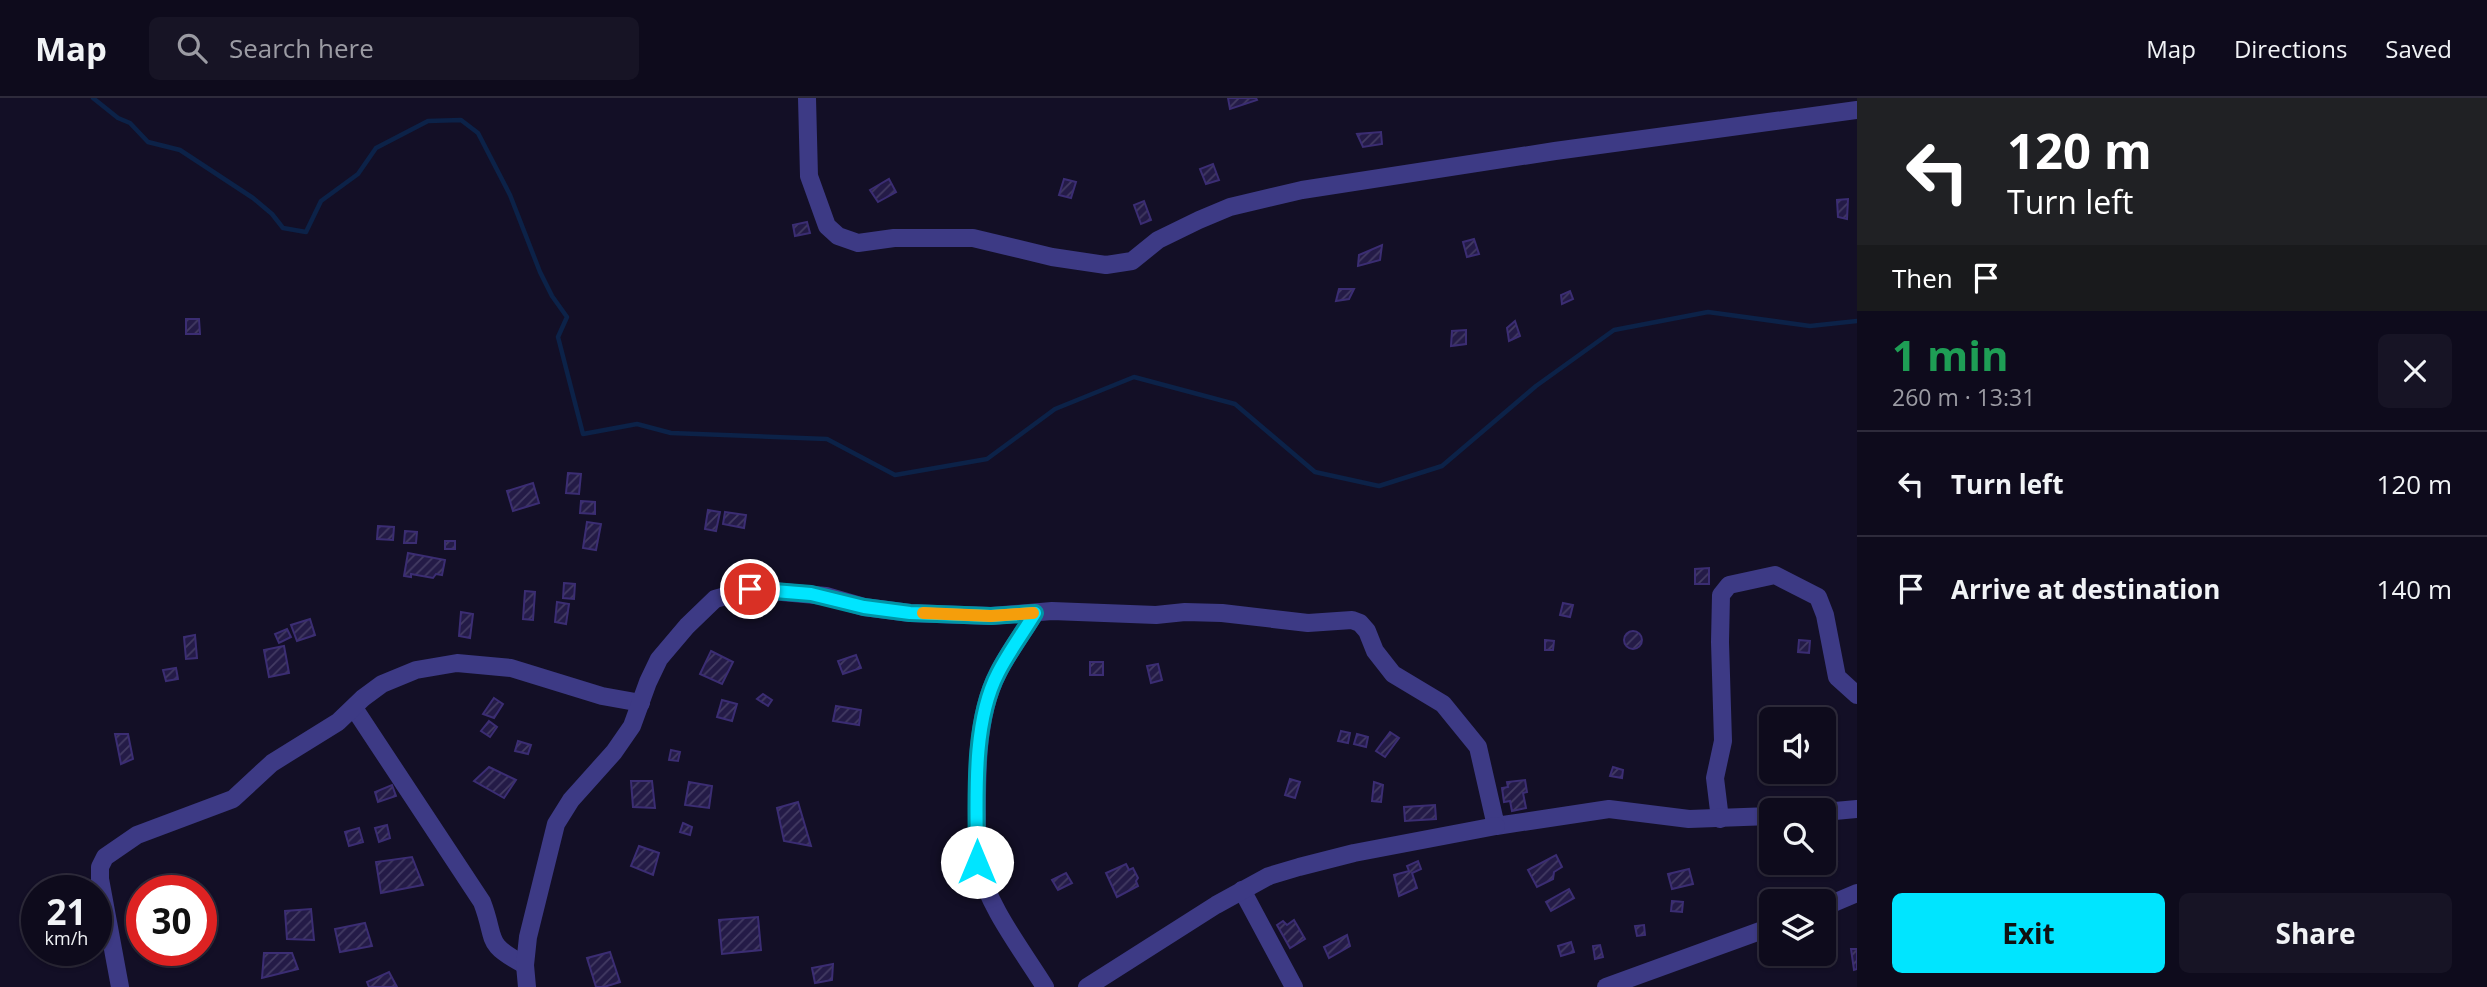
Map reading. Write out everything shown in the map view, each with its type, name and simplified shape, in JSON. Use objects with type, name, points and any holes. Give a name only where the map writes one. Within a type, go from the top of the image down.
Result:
[{"type":"street","points":[[807,98],[809,176],[827,226],[838,236],[858,243],[894,239],[973,238],[1052,257],[1105,265],[1132,261],[1158,240],[1199,219],[1230,208],[1302,190],[1555,151],[1857,110]]},
{"type":"street","points":[[1720,819],[1715,778],[1723,741],[1721,595],[1729,585],[1775,575],[1818,597],[1825,615],[1837,677],[1857,695]]},
{"type":"street","points":[[527,987],[525,965],[528,937],[556,824],[571,800],[626,734],[659,659],[715,599],[750,589],[826,596],[864,607],[910,613],[991,616],[1052,611],[1156,615],[1185,612],[1222,613],[1308,623],[1352,620],[1360,623],[1379,657],[1393,674],[1443,704],[1478,747],[1496,826]]},
{"type":"street","points":[[1035,613],[997,674],[986,704],[977,751],[977,862],[1004,924],[1045,987]]},
{"type":"street","points":[[120,987],[100,880],[100,867],[105,857],[137,835],[233,799],[272,763],[322,734],[382,684],[416,670],[457,663],[511,668],[602,696],[641,703]]},
{"type":"street","points":[[354,708],[482,902],[491,937],[501,952],[525,965]]},
{"type":"street","points":[[1087,987],[1242,890],[1269,876],[1299,866],[1496,826],[1609,809],[1689,819],[1759,817]]},
{"type":"street","points":[[1836,811],[1857,809]]},
{"type":"street","points":[[1242,890],[1294,987]]},
{"type":"street","points":[[1836,902],[1857,893]]},
{"type":"street","points":[[1606,987],[1759,931]]},
{"type":"building","points":[[1228,98],[1256,98],[1257,100],[1230,109]]},
{"type":"building","points":[[1381,132],[1382,144],[1363,147],[1357,134]]},
{"type":"building","points":[[1213,164],[1219,180],[1206,184],[1200,169]]},
{"type":"building","points":[[889,179],[896,192],[878,202],[870,190]]},
{"type":"building","points":[[1064,179],[1076,182],[1071,198],[1059,195]]},
{"type":"building","points":[[1848,199],[1847,219],[1838,217],[1837,200]]},
{"type":"building","points":[[1144,201],[1151,220],[1141,224],[1134,205]]},
{"type":"building","points":[[807,222],[810,233],[795,236],[793,225]]},
{"type":"building","points":[[1474,239],[1479,254],[1467,257],[1463,242]]},
{"type":"building","points":[[1382,245],[1380,260],[1358,266],[1359,255]]},
{"type":"building","points":[[1339,289],[1354,289],[1349,299],[1336,301]]},
{"type":"building","points":[[1570,291],[1573,299],[1562,304],[1561,295]]},
{"type":"building","points":[[186,319],[199,319],[200,334],[186,334]]},
{"type":"building","points":[[1515,321],[1520,336],[1509,341],[1507,328]]},
{"type":"building","points":[[1466,330],[1466,344],[1451,346],[1452,331]]},
{"type":"building","points":[[568,473],[581,474],[579,494],[566,493]]},
{"type":"building","points":[[533,483],[539,503],[513,511],[507,491]]},
{"type":"building","points":[[581,501],[595,502],[595,514],[580,513]]},
{"type":"building","points":[[708,510],[720,512],[716,531],[705,529]]},
{"type":"building","points":[[725,512],[746,515],[744,528],[723,524]]},
{"type":"building","points":[[587,522],[601,524],[596,550],[583,548]]},
{"type":"building","points":[[378,526],[394,527],[393,540],[377,539]]},
{"type":"building","points":[[405,531],[417,532],[416,543],[404,543]]},
{"type":"building","points":[[445,541],[455,541],[455,549],[445,549]]},
{"type":"building","points":[[408,553],[445,560],[442,575],[436,574],[433,578],[411,574],[411,577],[404,576]]},
{"type":"building","points":[[1709,568],[1709,584],[1695,584],[1695,569]]},
{"type":"building","points":[[564,583],[575,584],[574,599],[563,598]]},
{"type":"building","points":[[525,591],[535,592],[533,620],[523,619]]},
{"type":"building","points":[[557,602],[569,604],[566,624],[555,622]]},
{"type":"building","points":[[1563,603],[1573,605],[1570,617],[1560,615]]},
{"type":"building","points":[[461,612],[473,614],[470,638],[459,636]]},
{"type":"building","points":[[310,619],[315,635],[297,641],[291,625]]},
{"type":"building","points":[[287,629],[291,637],[279,643],[275,634]]},
{"type":"building","points":[[1633,631],[1639,634],[1642,640],[1639,646],[1633,649],[1627,646],[1624,640],[1627,634]]},
{"type":"building","points":[[195,635],[197,658],[186,659],[184,637]]},
{"type":"building","points":[[1545,640],[1554,641],[1553,650],[1545,650]]},
{"type":"building","points":[[1799,640],[1810,641],[1809,653],[1798,652]]},
{"type":"building","points":[[284,646],[289,673],[269,677],[264,650]]},
{"type":"building","points":[[711,651],[733,662],[722,684],[700,674]]},
{"type":"building","points":[[856,655],[861,668],[843,674],[838,661]]},
{"type":"building","points":[[1090,662],[1103,662],[1103,675],[1090,675]]},
{"type":"building","points":[[1158,664],[1162,680],[1151,683],[1147,666]]},
{"type":"building","points":[[176,668],[178,679],[166,681],[163,670]]},
{"type":"building","points":[[763,694],[772,700],[768,706],[757,699]]},
{"type":"building","points":[[494,698],[503,704],[494,718],[483,714]]},
{"type":"building","points":[[722,700],[737,704],[732,721],[717,717]]},
{"type":"building","points":[[836,706],[861,710],[859,725],[833,721]]},
{"type":"building","points":[[489,721],[497,727],[490,737],[481,731]]},
{"type":"building","points":[[1341,731],[1350,733],[1348,743],[1338,741]]},
{"type":"building","points":[[1390,732],[1399,738],[1385,757],[1376,751]]},
{"type":"building","points":[[115,734],[128,734],[133,759],[121,764]]},
{"type":"building","points":[[1357,734],[1368,737],[1366,747],[1354,744]]},
{"type":"building","points":[[518,741],[531,745],[528,754],[515,751]]},
{"type":"building","points":[[671,750],[680,752],[678,761],[669,760]]},
{"type":"building","points":[[489,767],[516,780],[504,798],[474,781]]},
{"type":"building","points":[[1613,767],[1623,770],[1622,778],[1610,776]]},
{"type":"building","points":[[1290,779],[1300,782],[1295,798],[1285,795]]},
{"type":"building","points":[[1525,780],[1527,792],[1523,793],[1526,808],[1512,811],[1510,801],[1504,802],[1502,788],[1508,787],[1507,782]]},
{"type":"building","points":[[631,781],[652,781],[655,808],[633,807]]},
{"type":"building","points":[[689,782],[712,786],[709,808],[685,805]]},
{"type":"building","points":[[1374,782],[1383,785],[1381,802],[1372,801]]},
{"type":"building","points":[[392,785],[396,796],[378,802],[375,792]]},
{"type":"building","points":[[798,802],[811,846],[784,841],[777,808]]},
{"type":"building","points":[[1435,805],[1436,819],[1405,821],[1404,807]]},
{"type":"building","points":[[683,823],[692,827],[690,835],[680,832]]},
{"type":"building","points":[[387,825],[390,838],[379,842],[375,828]]},
{"type":"building","points":[[359,828],[363,842],[349,846],[345,832]]},
{"type":"building","points":[[639,846],[659,853],[653,875],[631,866]]},
{"type":"building","points":[[1556,855],[1562,867],[1554,872],[1553,879],[1537,887],[1528,870]]},
{"type":"building","points":[[412,857],[423,885],[381,893],[376,862]]},
{"type":"building","points":[[1418,861],[1421,869],[1412,873],[1417,888],[1399,896],[1394,875],[1409,871],[1407,866]]},
{"type":"building","points":[[1126,864],[1129,870],[1133,868],[1138,878],[1138,886],[1117,897],[1106,873]]},
{"type":"building","points":[[1689,869],[1693,884],[1672,889],[1668,874]]},
{"type":"building","points":[[1066,873],[1072,883],[1058,890],[1052,880]]},
{"type":"building","points":[[1569,889],[1574,898],[1551,911],[1546,902]]},
{"type":"building","points":[[1672,901],[1683,902],[1682,912],[1671,911]]},
{"type":"building","points":[[311,909],[314,940],[287,939],[285,911]]},
{"type":"building","points":[[758,917],[761,950],[722,954],[719,920]]},
{"type":"building","points":[[1294,920],[1305,939],[1290,948],[1277,925],[1283,921],[1287,925]]},
{"type":"building","points":[[365,923],[372,946],[340,952],[335,929]]},
{"type":"building","points":[[1644,925],[1645,935],[1637,936],[1635,926]]},
{"type":"building","points":[[1347,935],[1350,946],[1329,958],[1324,947]]},
{"type":"building","points":[[1571,942],[1574,952],[1561,956],[1558,946]]},
{"type":"building","points":[[1600,945],[1603,957],[1595,959],[1593,946]]},
{"type":"building","points":[[1851,949],[1857,949],[1857,969],[1854,970]]},
{"type":"building","points":[[610,952],[620,982],[596,987],[587,958]]},
{"type":"building","points":[[264,953],[292,953],[298,969],[262,978]]},
{"type":"building","points":[[833,964],[832,980],[815,983],[812,968]]},
{"type":"building","points":[[389,972],[397,987],[369,987],[367,982]]},
{"type":"waterway","points":[[93,98],[118,118],[130,123],[148,142],[180,150],[253,198],[272,214],[283,228],[306,232],[321,201],[358,174],[376,148],[428,121],[461,120],[478,133],[510,195],[540,272],[567,317],[558,337],[583,434],[637,424],[671,433],[827,439],[895,475],[987,459],[1055,409],[1134,377],[1235,404],[1315,472],[1379,486],[1442,466],[1536,386],[1614,330],[1708,312],[1810,326],[1857,321]]},
{"type":"slow traffic","points":[[923,613],[991,616],[1033,613]]},
{"type":"route","points":[[750,589],[826,596],[864,607],[910,613],[991,616],[1035,613],[997,674],[986,704],[977,751],[977,862]]}]
